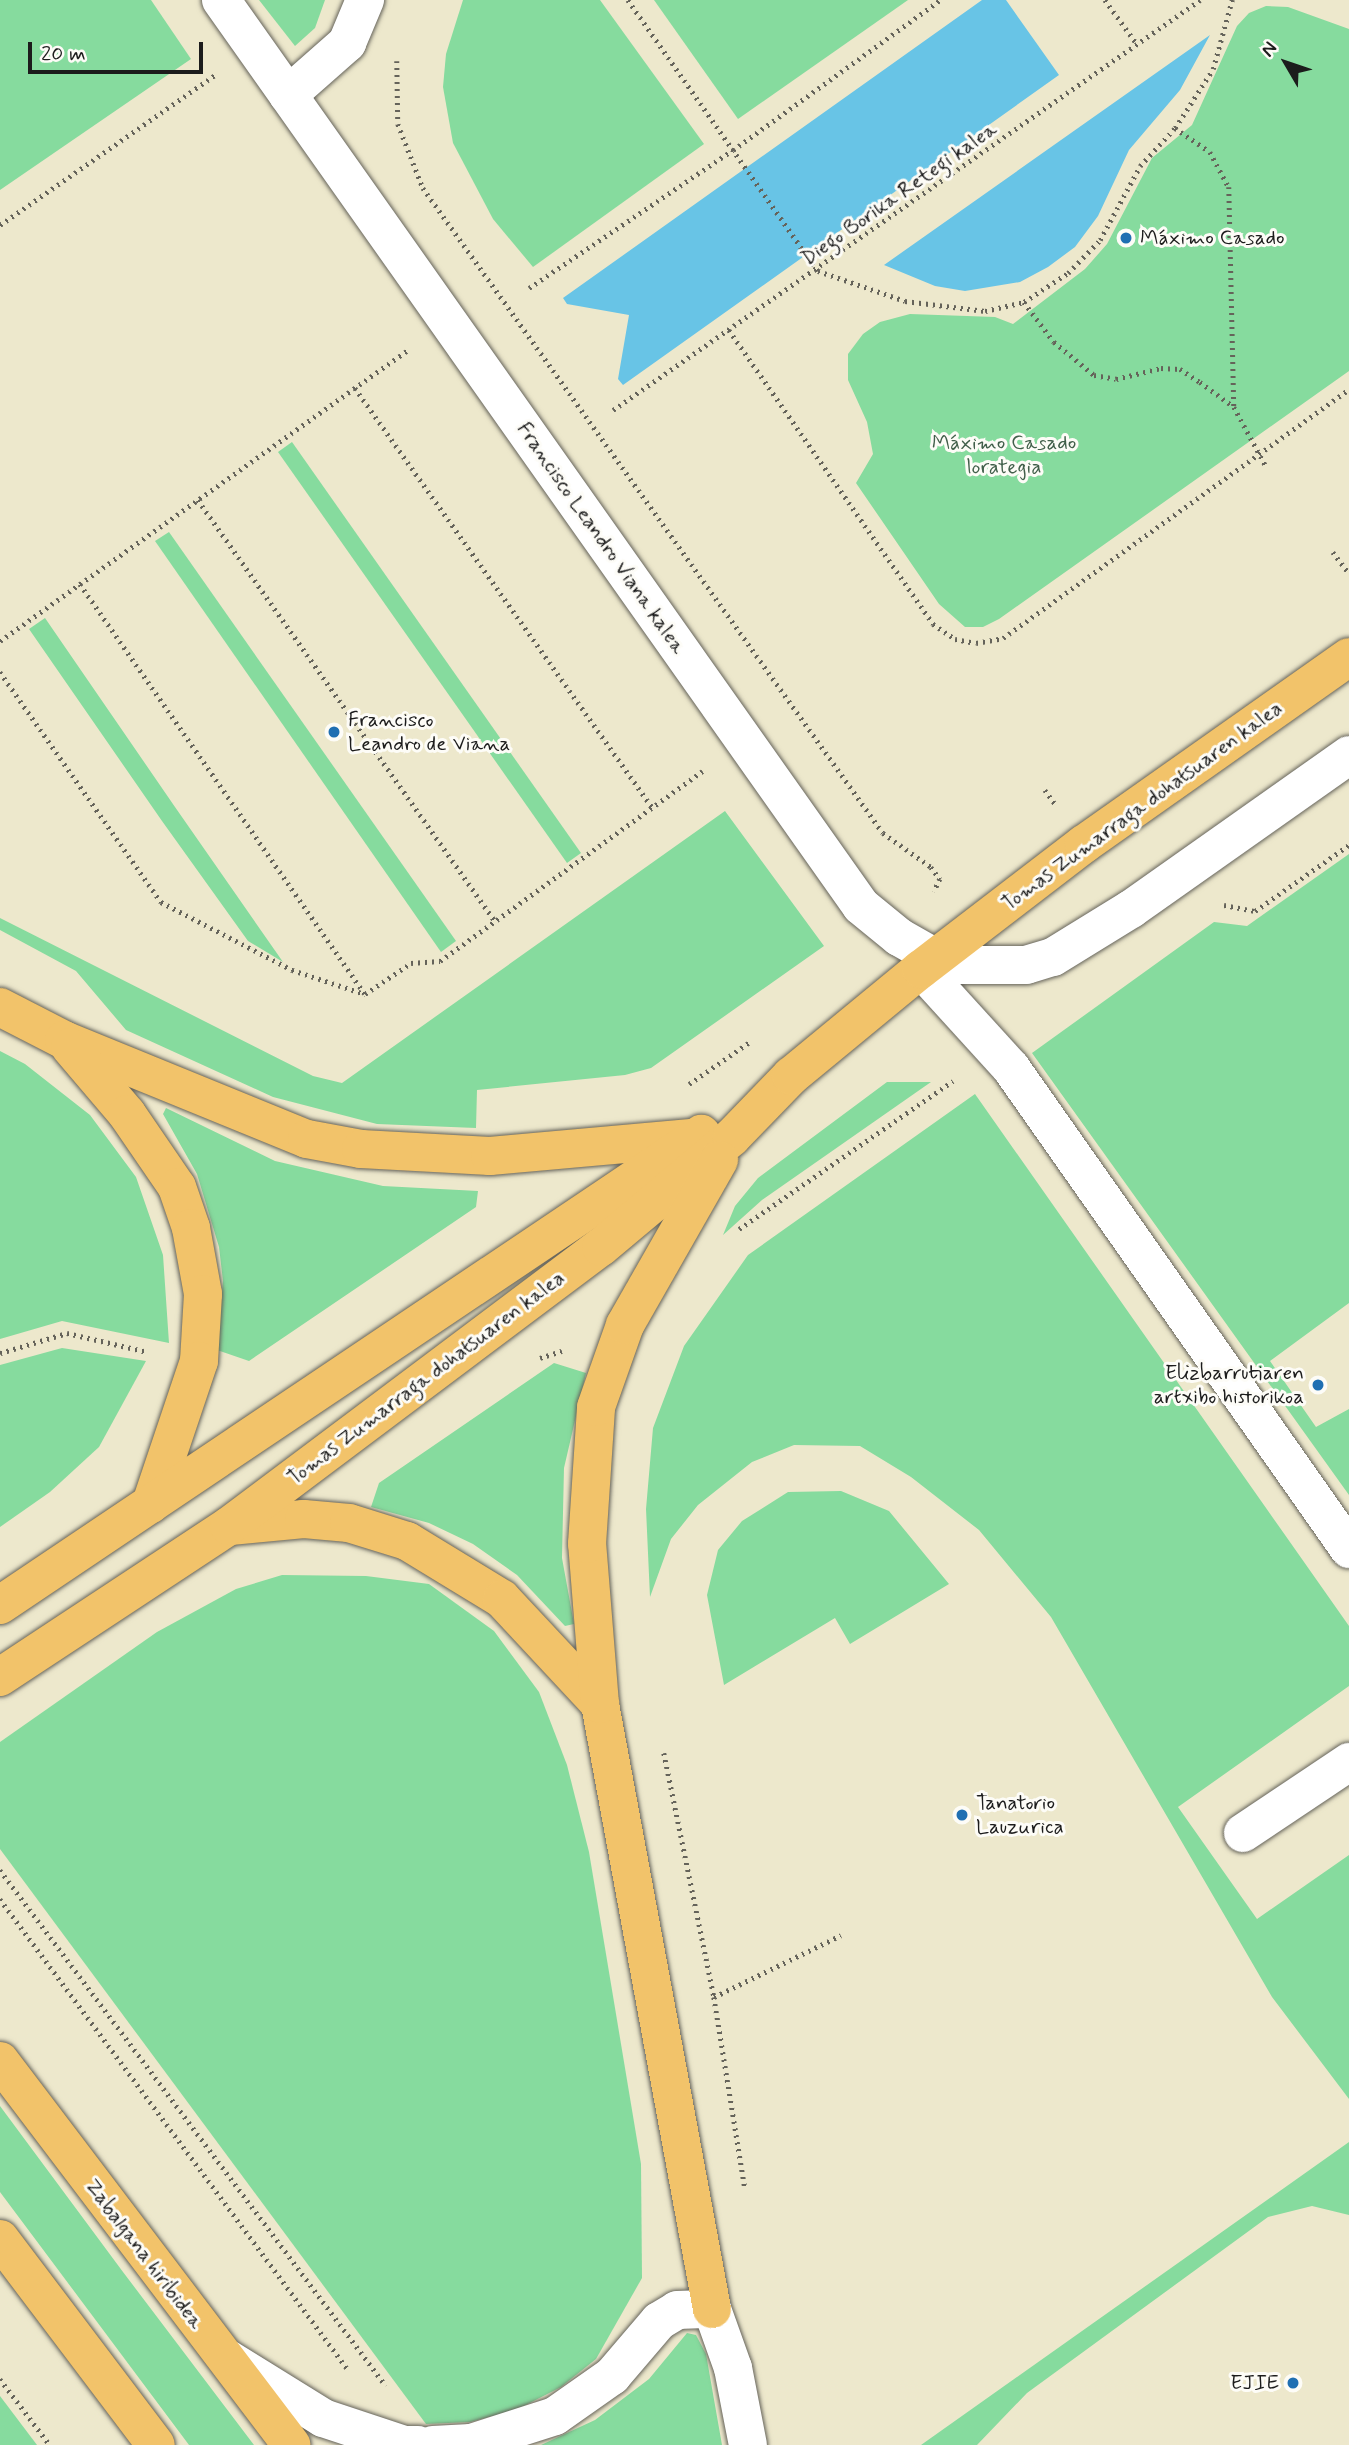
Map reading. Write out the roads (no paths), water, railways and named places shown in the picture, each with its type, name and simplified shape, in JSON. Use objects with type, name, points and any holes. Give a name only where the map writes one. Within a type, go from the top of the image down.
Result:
[{"type":"main road","name":"Tomas Zumarraga dohatsuaren kalea","points":[[2,1604],[714,1137],[929,964],[1084,844],[1349,656]]},
{"type":"main road","points":[[0,1007],[64,1040],[238,1114],[307,1139],[360,1149],[490,1156],[714,1137]]},
{"type":"main road","points":[[64,1040],[127,1114],[177,1187],[191,1228],[203,1294],[199,1361],[151,1504]]},
{"type":"main road","name":"Tomas Zumarraga dohatsuaren kalea","points":[[0,1677],[229,1526],[601,1247],[714,1137]]},
{"type":"main road","points":[[712,2309],[600,1704],[587,1544],[596,1407],[625,1325],[714,1137]]},
{"type":"main road","points":[[229,1526],[263,1520],[315,1520],[349,1523],[407,1541],[502,1599],[600,1704]]},
{"type":"main road","name":"Zabalgana hiribidea","points":[[0,2061],[214,2349],[290,2445]]},
{"type":"main road","points":[[0,2239],[156,2445]]},
{"type":"street","name":"Francisco Leandro Viana kalea","points":[[221,0],[861,906],[929,964]]},
{"type":"street","points":[[288,95],[347,43],[365,0]]},
{"type":"street","points":[[929,964],[986,968],[1054,957],[1131,909],[1349,755]]},
{"type":"street","points":[[929,964],[996,1051],[1349,1549]]},
{"type":"street","points":[[1243,1833],[1349,1762]]},
{"type":"street","points":[[433,2445],[471,2444],[555,2416],[612,2376],[659,2321],[677,2310],[712,2309],[733,2368],[748,2445]]},
{"type":"street","points":[[214,2349],[323,2418],[404,2445],[418,2445]]},
{"type":"water","points":[[982,0],[1006,0],[1059,75],[623,385],[618,379],[629,315],[567,304],[563,298]]},
{"type":"water","points":[[1210,35],[1180,90],[1129,150],[1098,216],[1075,247],[1048,267],[1020,282],[965,291],[935,286],[884,265]]},
{"type":"place","name":"Máximo Casado","points":[[1126,238]]},
{"type":"place","name":"Francisco Leandro de Viana","points":[[334,732]]},
{"type":"place","name":"Elizbarrutiaren artxibo historikoa","points":[[1318,1385]]},
{"type":"place","name":"Tanatorio Lauzurica","points":[[962,1815]]},
{"type":"place","name":"EJIE","points":[[1293,2383]]},
{"type":"park label","name":"Máximo Casado lorategia","points":[[1004,455]]}]
